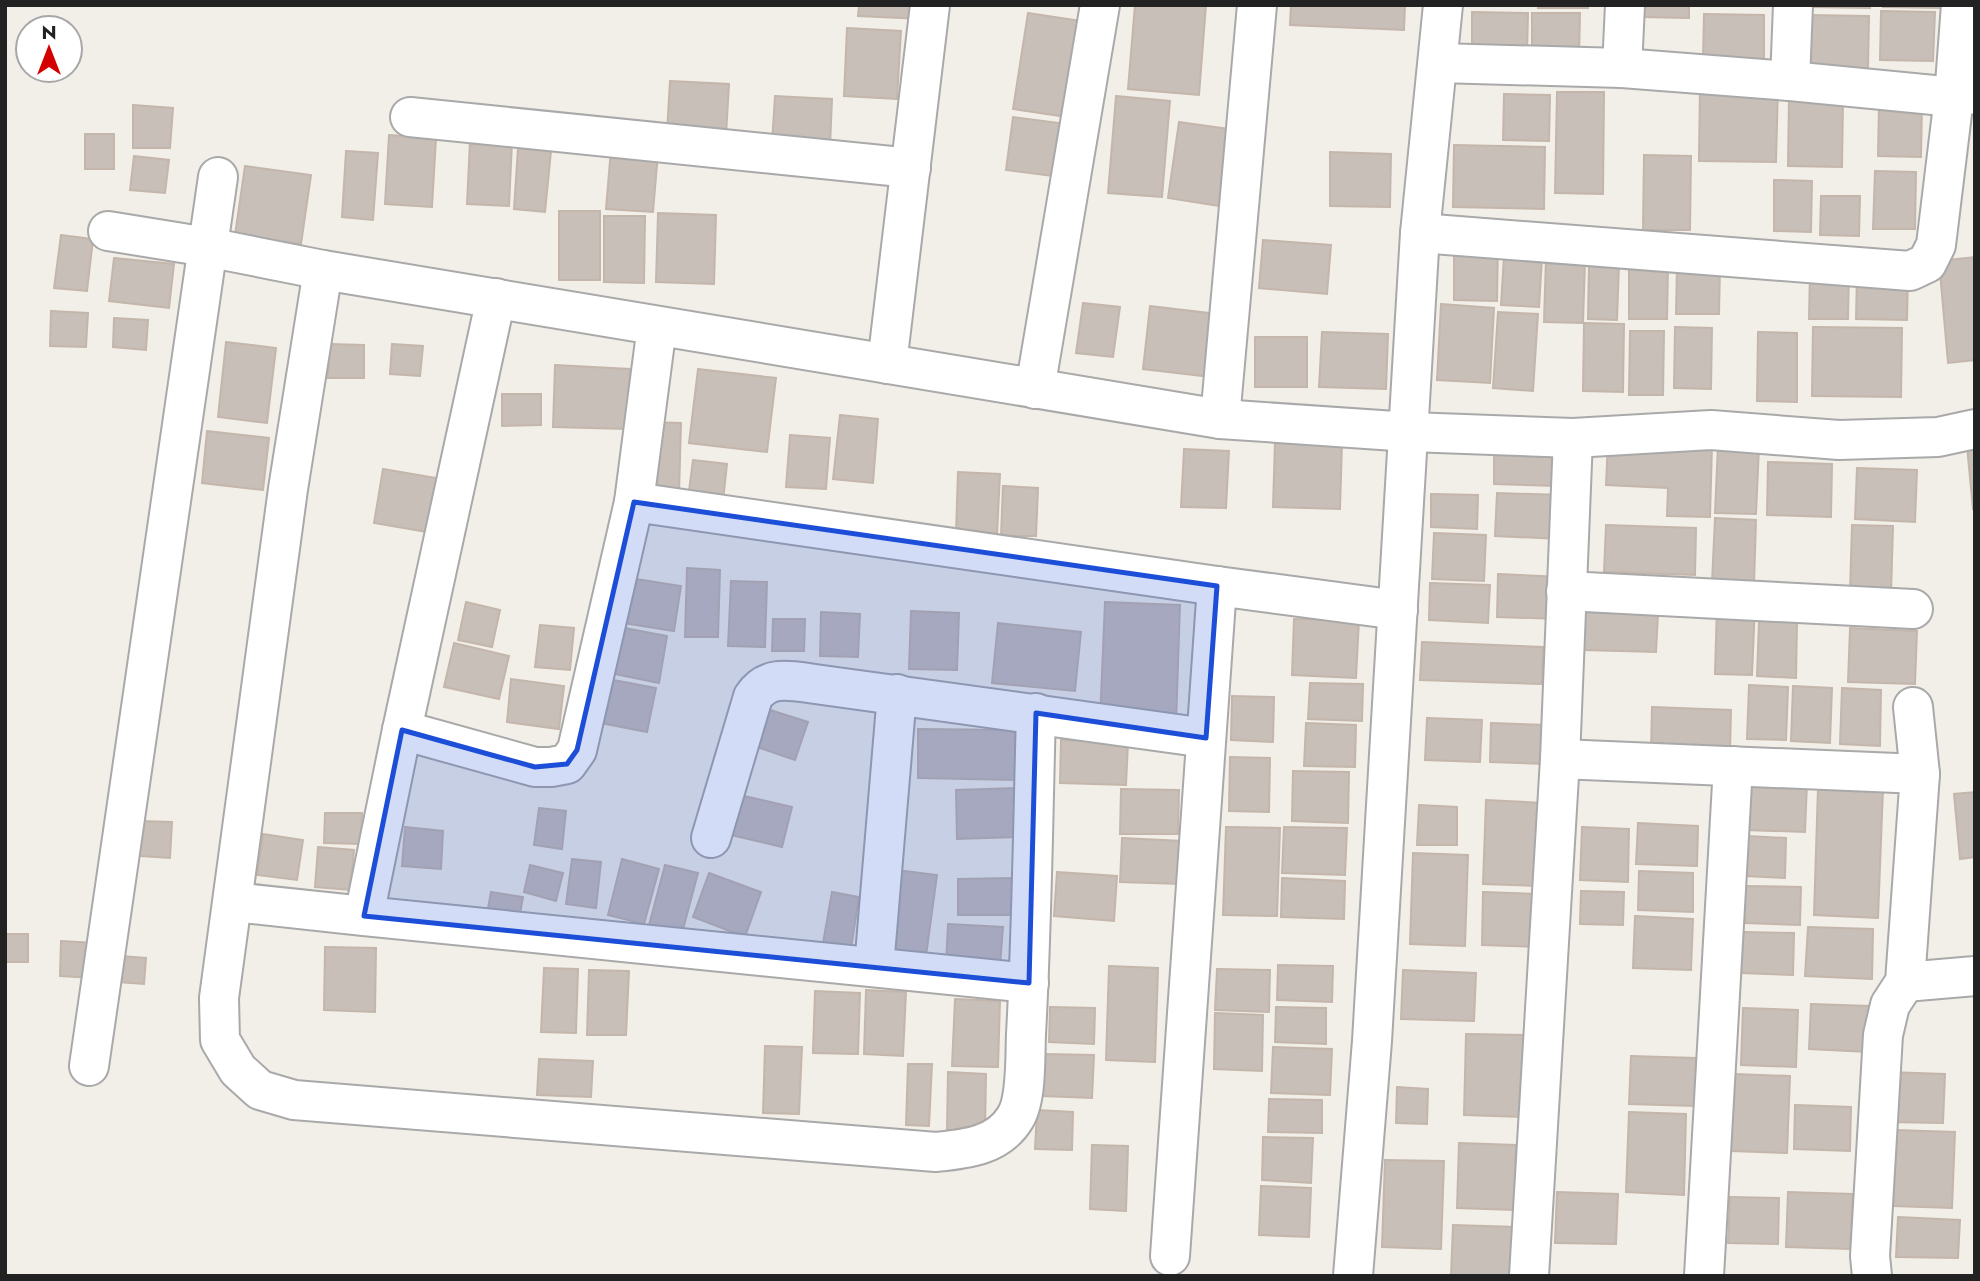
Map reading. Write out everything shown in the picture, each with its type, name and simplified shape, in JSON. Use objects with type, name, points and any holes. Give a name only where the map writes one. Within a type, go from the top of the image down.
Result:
[{"type":"street","points":[[887,365],[930,5]]},
{"type":"street","points":[[1035,389],[1100,5]]},
{"type":"street","points":[[1220,419],[1257,5]]},
{"type":"street","points":[[1353,1276],[1372,1041],[1420,233],[1443,5]]},
{"type":"street","points":[[1622,68],[1625,5]]},
{"type":"street","points":[[1790,81],[1793,5]]},
{"type":"street","points":[[1420,233],[1909,271],[1927,263],[1936,245],[1965,96],[1961,5]]},
{"type":"street","points":[[1438,63],[1622,68],[1965,96]]},
{"type":"street","points":[[410,117],[911,168]]},
{"type":"street","points":[[89,1066],[218,177]]},
{"type":"street","points":[[108,231],[323,270],[1220,419],[1410,432],[1573,439],[1712,430],[1839,440],[1938,437],[1975,429]]},
{"type":"street","points":[[323,270],[288,489],[219,998],[220,1040],[238,1070],[260,1090],[294,1100],[936,1152],[968,1149],[1000,1137],[1017,1116],[1023,1090],[1029,983],[1036,713]]},
{"type":"street","points":[[365,916],[402,730],[496,298]]},
{"type":"street","points":[[402,730],[535,766],[567,764],[577,750],[634,502],[657,326]]},
{"type":"street","points":[[1529,1276],[1560,759],[1573,439]]},
{"type":"street","points":[[634,502],[1398,610]]},
{"type":"street","points":[[1170,1256],[1217,586]]},
{"type":"street","points":[[1566,592],[1913,609]]},
{"type":"street","points":[[711,838],[754,697],[760,687],[784,680],[1206,738]]},
{"type":"street","points":[[874,967],[897,694]]},
{"type":"street","points":[[1872,1276],[1870,1256],[1884,1035],[1890,1005],[1905,982],[1920,774],[1913,707]]},
{"type":"street","points":[[1560,759],[1920,774]]},
{"type":"street","points":[[1704,1276],[1733,766]]},
{"type":"street","points":[[233,902],[1029,983]]},
{"type":"street","points":[[1905,982],[1975,976]]},
{"type":"highlighted area","points":[[634,502],[1217,586],[1206,738],[1036,713],[1029,983],[364,916],[402,730],[535,767],[567,764],[577,750]]},
{"type":"building","points":[[859,5],[922,5],[922,19],[858,16]]},
{"type":"building","points":[[1135,5],[1206,5],[1199,95],[1128,89]]},
{"type":"building","points":[[1291,5],[1405,5],[1404,30],[1290,25]]},
{"type":"building","points":[[1538,5],[1588,5],[1588,8],[1538,8]]},
{"type":"building","points":[[1641,5],[1689,5],[1689,18],[1640,17]]},
{"type":"building","points":[[1870,5],[1870,8],[1809,7]]},
{"type":"building","points":[[1943,5],[1943,8],[1883,7]]},
{"type":"building","points":[[1881,11],[1935,12],[1933,61],[1880,60]]},
{"type":"building","points":[[1472,12],[1528,13],[1527,53],[1472,52]]},
{"type":"building","points":[[1028,13],[1088,22],[1074,118],[1013,109]]},
{"type":"building","points":[[1532,13],[1580,13],[1579,56],[1532,55]]},
{"type":"building","points":[[1704,14],[1764,15],[1764,60],[1703,59]]},
{"type":"building","points":[[1807,15],[1869,16],[1868,68],[1806,67]]},
{"type":"building","points":[[847,28],[901,31],[897,99],[844,96]]},
{"type":"building","points":[[670,81],[729,84],[726,135],[667,132]]},
{"type":"building","points":[[1700,84],[1778,86],[1776,162],[1699,161]]},
{"type":"building","points":[[1557,92],[1604,92],[1603,194],[1555,193]]},
{"type":"building","points":[[1504,94],[1550,95],[1549,141],[1503,140]]},
{"type":"building","points":[[775,96],[832,99],[830,147],[772,143]]},
{"type":"building","points":[[1116,96],[1170,101],[1162,197],[1108,193]]},
{"type":"building","points":[[1789,97],[1843,98],[1842,167],[1788,166]]},
{"type":"building","points":[[133,105],[173,108],[170,148],[133,148]]},
{"type":"building","points":[[1879,105],[1922,105],[1921,157],[1878,156]]},
{"type":"building","points":[[1013,117],[1075,125],[1068,178],[1006,170]]},
{"type":"building","points":[[1179,122],[1237,130],[1226,207],[1168,198]]},
{"type":"building","points":[[85,134],[114,134],[114,169],[85,169]]},
{"type":"building","points":[[389,135],[436,138],[432,207],[385,204]]},
{"type":"building","points":[[470,141],[512,142],[509,206],[467,204]]},
{"type":"building","points":[[1454,145],[1545,147],[1544,209],[1453,207]]},
{"type":"building","points":[[518,148],[551,151],[545,212],[514,209]]},
{"type":"building","points":[[611,149],[658,153],[653,212],[606,209]]},
{"type":"building","points":[[346,151],[378,153],[373,220],[342,217]]},
{"type":"building","points":[[1330,152],[1391,154],[1390,207],[1330,206]]},
{"type":"building","points":[[1644,155],[1691,156],[1690,230],[1643,230]]},
{"type":"building","points":[[134,156],[169,160],[165,193],[130,190]]},
{"type":"building","points":[[245,166],[311,175],[301,244],[235,235]]},
{"type":"building","points":[[1875,171],[1916,172],[1915,229],[1873,229]]},
{"type":"building","points":[[1774,180],[1812,181],[1811,232],[1774,231]]},
{"type":"building","points":[[1821,196],[1860,196],[1859,236],[1820,235]]},
{"type":"building","points":[[559,211],[600,211],[600,280],[559,280]]},
{"type":"building","points":[[658,213],[716,215],[714,284],[656,282]]},
{"type":"building","points":[[604,216],[645,216],[644,283],[604,282]]},
{"type":"building","points":[[61,235],[93,239],[87,291],[54,288]]},
{"type":"building","points":[[1263,240],[1331,245],[1327,294],[1259,288]]},
{"type":"building","points":[[1454,242],[1498,242],[1497,301],[1454,300]]},
{"type":"building","points":[[1504,256],[1542,258],[1539,307],[1501,305]]},
{"type":"building","points":[[1975,257],[1975,360],[1948,363],[1939,261]]},
{"type":"building","points":[[114,258],[174,264],[169,308],[109,301]]},
{"type":"building","points":[[1546,258],[1585,260],[1583,323],[1544,322]]},
{"type":"building","points":[[1589,263],[1619,264],[1617,320],[1588,319]]},
{"type":"building","points":[[1629,266],[1668,267],[1667,319],[1629,319]]},
{"type":"building","points":[[1677,266],[1720,267],[1719,314],[1676,314]]},
{"type":"building","points":[[1810,271],[1849,272],[1848,319],[1809,319]]},
{"type":"building","points":[[1857,274],[1908,275],[1907,320],[1856,319]]},
{"type":"building","points":[[1083,303],[1120,307],[1113,357],[1076,353]]},
{"type":"building","points":[[1441,304],[1494,308],[1490,383],[1437,380]]},
{"type":"building","points":[[1150,306],[1217,314],[1210,377],[1143,369]]},
{"type":"building","points":[[51,311],[88,313],[86,347],[50,346]]},
{"type":"building","points":[[1498,312],[1538,314],[1533,391],[1493,388]]},
{"type":"building","points":[[114,318],[148,320],[146,350],[113,347]]},
{"type":"building","points":[[1584,323],[1624,324],[1623,392],[1583,391]]},
{"type":"building","points":[[1675,327],[1712,328],[1711,389],[1674,388]]},
{"type":"building","points":[[1813,327],[1902,328],[1901,397],[1812,396]]},
{"type":"building","points":[[1630,331],[1664,331],[1663,395],[1629,395]]},
{"type":"building","points":[[1322,332],[1388,334],[1386,389],[1319,387]]},
{"type":"building","points":[[1758,332],[1797,333],[1797,402],[1757,401]]},
{"type":"building","points":[[1255,337],[1307,337],[1307,387],[1255,387]]},
{"type":"building","points":[[226,342],[276,348],[267,423],[218,417]]},
{"type":"building","points":[[329,344],[364,345],[364,378],[328,378]]},
{"type":"building","points":[[392,344],[423,346],[420,376],[390,374]]},
{"type":"building","points":[[555,365],[630,369],[627,429],[553,427]]},
{"type":"building","points":[[698,369],[776,378],[767,452],[689,443]]},
{"type":"building","points":[[502,394],[541,394],[541,425],[502,426]]},
{"type":"building","points":[[840,415],[878,419],[873,483],[833,479]]},
{"type":"building","points":[[647,422],[681,423],[679,495],[645,494]]},
{"type":"building","points":[[207,431],[269,438],[263,490],[202,483]]},
{"type":"building","points":[[790,435],[830,438],[826,489],[786,487]]},
{"type":"building","points":[[1975,435],[1975,509],[1973,509],[1966,436]]},
{"type":"building","points":[[1275,441],[1342,443],[1340,509],[1273,507]]},
{"type":"building","points":[[1608,441],[1712,445],[1710,517],[1667,516],[1668,488],[1606,485]]},
{"type":"building","points":[[1718,445],[1759,447],[1756,514],[1715,513]]},
{"type":"building","points":[[1184,449],[1229,451],[1226,508],[1181,507]]},
{"type":"building","points":[[1494,452],[1557,454],[1555,486],[1494,484]]},
{"type":"building","points":[[693,460],[727,464],[722,510],[687,506]]},
{"type":"building","points":[[1768,462],[1832,464],[1831,517],[1767,515]]},
{"type":"building","points":[[1857,468],[1917,470],[1915,522],[1855,519]]},
{"type":"building","points":[[383,469],[448,480],[439,534],[374,523]]},
{"type":"building","points":[[958,472],[1000,474],[997,534],[956,533]]},
{"type":"building","points":[[1003,486],[1038,488],[1036,536],[1001,536]]},
{"type":"building","points":[[1497,493],[1562,495],[1561,539],[1495,536]]},
{"type":"building","points":[[1431,494],[1478,495],[1477,529],[1431,527]]},
{"type":"building","points":[[1715,518],[1756,520],[1754,584],[1712,582]]},
{"type":"building","points":[[1606,525],[1696,528],[1695,575],[1604,572]]},
{"type":"building","points":[[1852,525],[1893,526],[1891,594],[1850,592]]},
{"type":"building","points":[[1434,533],[1486,535],[1484,581],[1432,579]]},
{"type":"building","points":[[687,568],[720,570],[718,637],[685,637]]},
{"type":"building","points":[[1498,574],[1561,577],[1559,619],[1497,617]]},
{"type":"building","points":[[630,578],[681,586],[674,631],[623,623]]},
{"type":"building","points":[[731,581],[767,582],[765,647],[728,646]]},
{"type":"building","points":[[1430,583],[1490,585],[1488,623],[1429,620]]},
{"type":"building","points":[[466,602],[500,610],[492,647],[458,640]]},
{"type":"building","points":[[1105,602],[1180,605],[1176,724],[1100,721]]},
{"type":"building","points":[[1717,605],[1755,605],[1752,675],[1715,674]]},
{"type":"building","points":[[911,611],[959,613],[957,670],[909,669]]},
{"type":"building","points":[[821,612],[860,614],[858,657],[820,656]]},
{"type":"building","points":[[1584,612],[1658,614],[1656,652],[1583,650]]},
{"type":"building","points":[[773,619],[805,619],[804,651],[772,651]]},
{"type":"building","points":[[1294,619],[1359,620],[1356,678],[1292,675]]},
{"type":"building","points":[[1759,621],[1797,622],[1796,678],[1757,676]]},
{"type":"building","points":[[998,623],[1081,632],[1075,691],[992,683]]},
{"type":"building","points":[[540,625],[574,628],[570,670],[535,667]]},
{"type":"building","points":[[609,625],[667,636],[659,683],[600,671]]},
{"type":"building","points":[[1850,628],[1917,631],[1915,684],[1848,682]]},
{"type":"building","points":[[1422,642],[1543,647],[1542,684],[1420,680]]},
{"type":"building","points":[[454,643],[509,656],[499,699],[444,687]]},
{"type":"building","points":[[598,677],[656,688],[647,732],[590,721]]},
{"type":"building","points":[[511,679],[564,686],[559,729],[507,722]]},
{"type":"building","points":[[1310,683],[1363,684],[1362,721],[1308,719]]},
{"type":"building","points":[[1749,685],[1788,687],[1786,740],[1747,739]]},
{"type":"building","points":[[1793,686],[1832,688],[1830,743],[1791,741]]},
{"type":"building","points":[[1842,688],[1881,690],[1880,746],[1840,744]]},
{"type":"building","points":[[1232,696],[1274,697],[1273,742],[1231,740]]},
{"type":"building","points":[[1652,707],[1731,710],[1730,753],[1651,751]]},
{"type":"building","points":[[767,709],[808,722],[795,760],[754,746]]},
{"type":"building","points":[[1427,718],[1482,720],[1480,762],[1425,760]]},
{"type":"building","points":[[1306,723],[1356,725],[1355,767],[1304,766]]},
{"type":"building","points":[[1491,723],[1547,725],[1547,764],[1490,762]]},
{"type":"building","points":[[918,729],[1025,730],[1024,780],[918,778]]},
{"type":"building","points":[[1061,740],[1128,743],[1126,785],[1060,783]]},
{"type":"building","points":[[1230,757],[1270,758],[1269,812],[1229,811]]},
{"type":"building","points":[[1293,771],[1349,772],[1348,823],[1292,821]]},
{"type":"building","points":[[1748,781],[1807,783],[1805,832],[1746,830]]},
{"type":"building","points":[[1818,787],[1883,789],[1878,918],[1814,915]]},
{"type":"building","points":[[1016,788],[1017,837],[957,839],[956,790]]},
{"type":"building","points":[[1121,789],[1179,790],[1178,834],[1120,834]]},
{"type":"building","points":[[1975,792],[1975,857],[1960,859],[1954,794]]},
{"type":"building","points":[[740,795],[792,807],[782,847],[731,835]]},
{"type":"building","points":[[1486,800],[1544,803],[1542,886],[1483,884]]},
{"type":"building","points":[[1419,805],[1457,807],[1457,845],[1417,845]]},
{"type":"building","points":[[539,808],[566,811],[562,849],[534,845]]},
{"type":"building","points":[[325,813],[362,813],[361,844],[324,843]]},
{"type":"building","points":[[140,821],[172,822],[170,858],[140,856]]},
{"type":"building","points":[[1638,823],[1698,826],[1697,866],[1636,864]]},
{"type":"building","points":[[405,827],[443,831],[441,869],[402,866]]},
{"type":"building","points":[[1226,827],[1280,828],[1277,916],[1223,915]]},
{"type":"building","points":[[1284,827],[1347,828],[1345,875],[1282,873]]},
{"type":"building","points":[[1582,827],[1629,829],[1628,882],[1580,880]]},
{"type":"building","points":[[263,834],[303,840],[297,880],[257,875]]},
{"type":"building","points":[[1747,836],[1786,838],[1785,878],[1745,876]]},
{"type":"building","points":[[1122,838],[1183,841],[1181,884],[1120,882]]},
{"type":"building","points":[[318,847],[354,850],[350,890],[315,887]]},
{"type":"building","points":[[1413,853],[1468,855],[1465,946],[1410,944]]},
{"type":"building","points":[[572,859],[601,862],[596,908],[566,904]]},
{"type":"building","points":[[622,859],[659,869],[644,924],[608,915]]},
{"type":"building","points":[[530,865],[563,873],[556,901],[524,892]]},
{"type":"building","points":[[665,865],[698,873],[681,937],[648,929]]},
{"type":"building","points":[[897,870],[937,875],[926,956],[886,951]]},
{"type":"building","points":[[1639,871],[1693,873],[1693,912],[1638,910]]},
{"type":"building","points":[[1057,872],[1117,876],[1114,921],[1054,916]]},
{"type":"building","points":[[709,873],[761,892],[745,937],[693,917]]},
{"type":"building","points":[[1013,878],[1014,915],[958,915],[958,879]]},
{"type":"building","points":[[1282,878],[1345,881],[1344,919],[1281,917]]},
{"type":"building","points":[[1745,886],[1801,887],[1800,925],[1745,923]]},
{"type":"building","points":[[1581,891],[1624,892],[1623,925],[1580,924]]},
{"type":"building","points":[[491,892],[523,897],[518,925],[486,919]]},
{"type":"building","points":[[832,892],[859,897],[851,948],[823,943]]},
{"type":"building","points":[[1483,892],[1539,894],[1537,947],[1482,945]]},
{"type":"building","points":[[1635,916],[1693,919],[1691,970],[1633,968]]},
{"type":"building","points":[[948,924],[1003,927],[1000,966],[946,964]]},
{"type":"building","points":[[1808,927],[1873,929],[1872,979],[1805,976]]},
{"type":"building","points":[[1742,932],[1794,933],[1793,975],[1741,973]]},
{"type":"building","points":[[5,934],[28,934],[28,962],[5,962]]},
{"type":"building","points":[[61,941],[95,943],[92,978],[60,976]]},
{"type":"building","points":[[325,947],[376,948],[375,1012],[324,1010]]},
{"type":"building","points":[[120,956],[146,958],[144,984],[118,982]]},
{"type":"building","points":[[1278,965],[1333,966],[1332,1002],[1277,1000]]},
{"type":"building","points":[[1109,966],[1158,968],[1155,1062],[1106,1060]]},
{"type":"building","points":[[544,968],[578,969],[576,1033],[541,1032]]},
{"type":"building","points":[[1217,969],[1270,970],[1269,1012],[1215,1010]]},
{"type":"building","points":[[589,970],[629,971],[626,1035],[587,1035]]},
{"type":"building","points":[[1403,970],[1476,973],[1474,1021],[1401,1019]]},
{"type":"building","points":[[866,990],[906,992],[903,1056],[864,1054]]},
{"type":"building","points":[[815,991],[860,993],[858,1054],[813,1053]]},
{"type":"building","points":[[955,999],[1000,1001],[998,1067],[952,1066]]},
{"type":"building","points":[[1811,1004],[1870,1006],[1868,1052],[1809,1049]]},
{"type":"building","points":[[1050,1007],[1095,1008],[1094,1044],[1049,1042]]},
{"type":"building","points":[[1276,1007],[1326,1008],[1326,1044],[1275,1042]]},
{"type":"building","points":[[1743,1008],[1798,1010],[1796,1067],[1741,1065]]},
{"type":"building","points":[[1215,1013],[1263,1015],[1262,1071],[1214,1069]]},
{"type":"building","points":[[1466,1034],[1525,1035],[1523,1117],[1464,1115]]},
{"type":"building","points":[[765,1046],[802,1047],[799,1114],[763,1113]]},
{"type":"building","points":[[1273,1047],[1332,1049],[1330,1095],[1271,1093]]},
{"type":"building","points":[[1044,1054],[1094,1055],[1092,1098],[1042,1096]]},
{"type":"building","points":[[1631,1056],[1696,1058],[1695,1106],[1629,1104]]},
{"type":"building","points":[[539,1059],[593,1061],[591,1097],[537,1095]]},
{"type":"building","points":[[908,1064],[932,1064],[929,1126],[906,1125]]},
{"type":"building","points":[[948,1072],[986,1074],[985,1131],[947,1130]]},
{"type":"building","points":[[1887,1072],[1945,1074],[1943,1123],[1885,1122]]},
{"type":"building","points":[[1734,1074],[1790,1076],[1787,1153],[1731,1151]]},
{"type":"building","points":[[1397,1087],[1428,1089],[1427,1124],[1396,1123]]},
{"type":"building","points":[[1269,1099],[1322,1100],[1322,1133],[1268,1132]]},
{"type":"building","points":[[1795,1105],[1851,1107],[1850,1151],[1794,1149]]},
{"type":"building","points":[[1037,1110],[1073,1112],[1072,1150],[1035,1149]]},
{"type":"building","points":[[1629,1112],[1686,1114],[1684,1195],[1626,1192]]},
{"type":"building","points":[[1895,1130],[1955,1132],[1952,1208],[1893,1206]]},
{"type":"building","points":[[1263,1137],[1313,1138],[1311,1183],[1262,1180]]},
{"type":"building","points":[[1459,1143],[1516,1145],[1514,1210],[1457,1208]]},
{"type":"building","points":[[1092,1145],[1128,1146],[1126,1211],[1090,1209]]},
{"type":"building","points":[[1385,1160],[1444,1161],[1441,1249],[1382,1247]]},
{"type":"building","points":[[1261,1186],[1311,1188],[1309,1237],[1259,1235]]},
{"type":"building","points":[[1557,1192],[1618,1194],[1616,1244],[1555,1243]]},
{"type":"building","points":[[1788,1192],[1853,1194],[1850,1249],[1786,1247]]},
{"type":"building","points":[[1730,1197],[1779,1198],[1778,1244],[1728,1243]]},
{"type":"building","points":[[1898,1217],[1960,1220],[1958,1258],[1896,1257]]},
{"type":"building","points":[[1453,1225],[1517,1227],[1515,1276],[1451,1276]]}]
